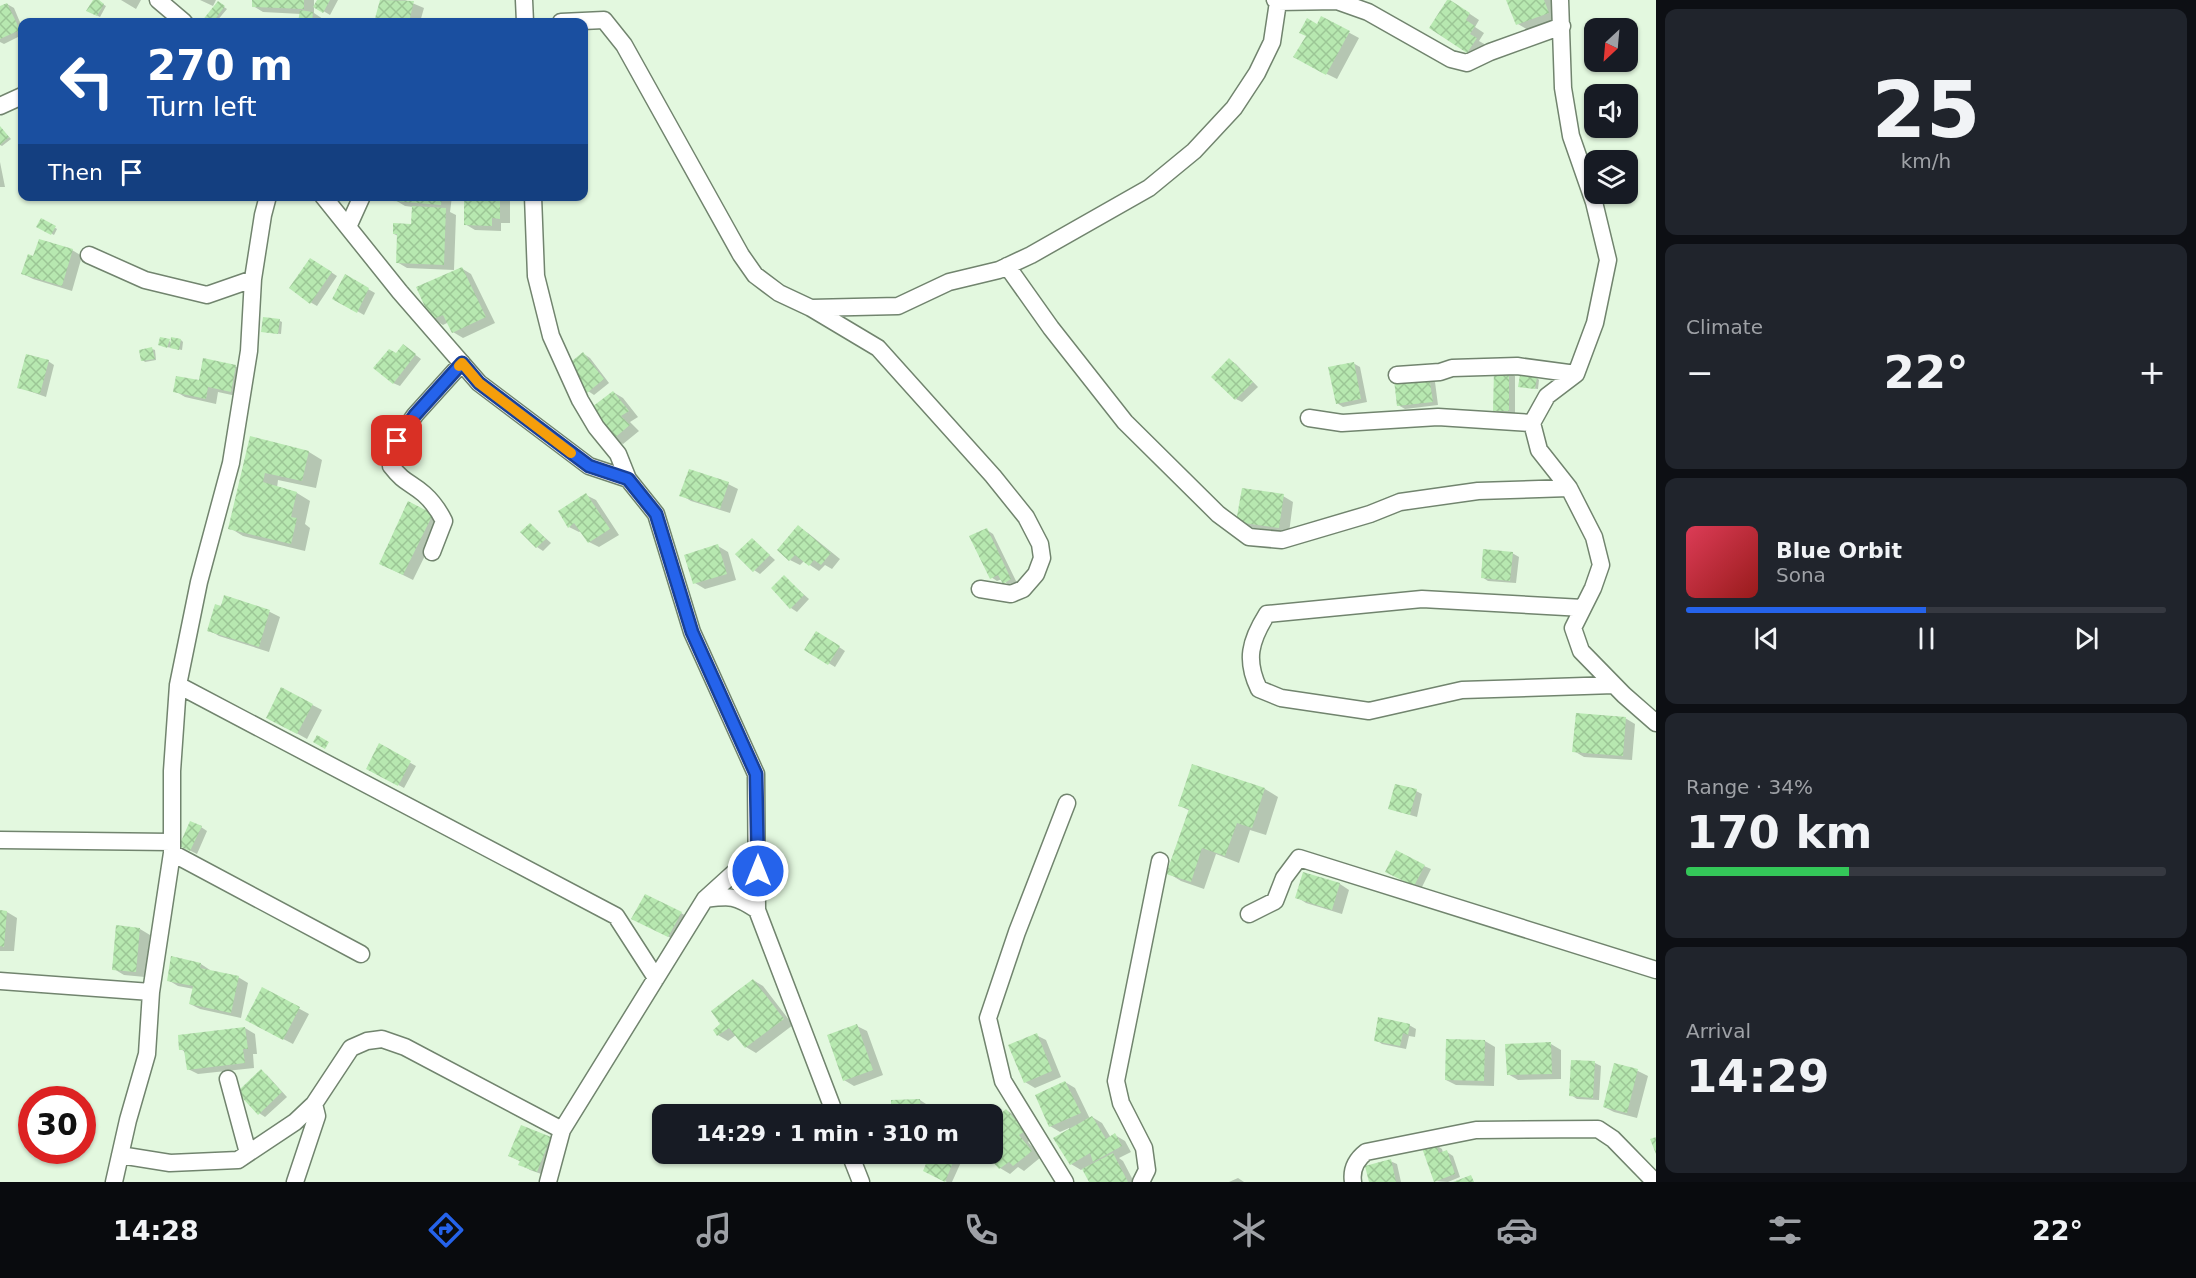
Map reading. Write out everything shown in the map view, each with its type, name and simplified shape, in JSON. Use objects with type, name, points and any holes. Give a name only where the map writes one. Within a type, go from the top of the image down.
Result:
[{"type":"street","points":[[158,0],[179,18]]},
{"type":"street","points":[[524,0],[525,18]]},
{"type":"street","points":[[1560,0],[1563,88],[1571,136],[1594,202],[1608,260],[1595,323],[1576,374],[1547,396],[1532,423],[1539,450],[1569,488],[1594,537],[1601,565],[1593,588],[1573,628],[1581,651],[1656,723]]},
{"type":"street","points":[[811,308],[898,306],[949,282],[1007,266],[1031,255],[1149,188],[1194,151],[1234,108],[1257,73],[1272,42],[1276,1],[1336,1],[1368,12],[1451,59],[1467,63],[1490,52],[1562,27]]},
{"type":"street","points":[[588,21],[604,20],[624,45],[745,262],[755,275],[780,293],[811,308],[878,348],[993,476],[1026,517],[1040,544],[1042,558],[1036,574],[1023,589],[1011,594],[980,589]]},
{"type":"street","points":[[0,106],[18,98]]},
{"type":"street","points":[[114,1182],[147,1054],[151,992],[172,848],[172,771],[178,685],[199,582],[231,463],[249,351],[253,279],[267,201]]},
{"type":"street","points":[[327,201],[400,292],[479,383],[589,466],[628,479]]},
{"type":"street","points":[[348,227],[360,201]]},
{"type":"street","points":[[533,201],[536,276],[551,336],[580,400],[596,427],[618,454],[628,479],[656,514],[692,632],[756,774],[757,910],[831,1104]]},
{"type":"street","points":[[89,255],[146,280],[207,295],[253,279]]},
{"type":"street","points":[[1007,266],[1051,328],[1125,422],[1218,514],[1249,537],[1282,540],[1370,514],[1400,502],[1479,491],[1569,488]]},
{"type":"street","points":[[432,552],[444,521],[437,507],[423,493],[401,480],[391,466],[397,441],[415,415],[462,363]]},
{"type":"street","points":[[1397,375],[1440,372],[1452,368],[1517,366],[1576,374]]},
{"type":"street","points":[[1309,418],[1342,423],[1438,417],[1532,423]]},
{"type":"street","points":[[1583,608],[1422,599],[1267,614],[1259,627],[1250,655],[1251,673],[1259,689],[1281,698],[1369,711],[1462,690],[1614,685]]},
{"type":"street","points":[[178,685],[616,916],[656,978]]},
{"type":"street","points":[[1065,1182],[1003,1081],[988,1018],[1017,932],[1067,803]]},
{"type":"street","points":[[0,840],[172,848],[361,954]]},
{"type":"street","points":[[549,1182],[562,1130],[705,899],[758,851]]},
{"type":"street","points":[[1250,914],[1275,901],[1284,878],[1299,858],[1656,970]]},
{"type":"street","points":[[1141,1182],[1147,1170],[1144,1148],[1121,1103],[1116,1081],[1160,861]]},
{"type":"street","points":[[705,899],[726,897],[740,899],[757,910]]},
{"type":"street","points":[[0,981],[151,992]]},
{"type":"street","points":[[120,1155],[170,1163],[238,1160],[295,1122],[314,1104],[351,1047],[367,1041],[382,1039],[405,1047],[562,1130]]},
{"type":"street","points":[[228,1079],[248,1153]]},
{"type":"street","points":[[295,1182],[317,1116],[314,1104]]},
{"type":"street","points":[[1353,1182],[1352,1176],[1357,1159],[1366,1152],[1476,1130],[1598,1129],[1613,1139],[1655,1182]]},
{"type":"street","points":[[853,1164],[857,1181]]},
{"type":"building","points":[[93,0],[99,0],[104,4],[97,16],[86,11]]},
{"type":"building","points":[[252,0],[304,0],[304,9],[252,7]]},
{"type":"building","points":[[317,0],[330,0],[323,13],[313,7]]},
{"type":"building","points":[[380,0],[414,1],[410,18],[375,18]]},
{"type":"building","points":[[1447,0],[1470,13],[1466,20],[1475,26],[1470,34],[1477,38],[1467,53],[1429,28]]},
{"type":"building","points":[[1506,0],[1544,0],[1549,13],[1516,25]]},
{"type":"building","points":[[218,1],[225,6],[216,18],[204,18]]},
{"type":"building","points":[[7,3],[18,26],[18,31],[0,39],[0,6]]},
{"type":"building","points":[[300,10],[313,12],[312,18],[299,18]]},
{"type":"building","points":[[1321,16],[1350,31],[1326,75],[1293,57],[1306,36],[1299,33],[1307,18],[1317,24]]},
{"type":"building","points":[[0,126],[9,137],[0,145]]},
{"type":"building","points":[[393,201],[441,201],[441,205]]},
{"type":"building","points":[[464,201],[500,201],[500,219],[492,218],[492,226],[464,225]]},
{"type":"building","points":[[412,206],[446,208],[444,265],[396,263],[397,234],[393,234],[393,223],[411,224]]},
{"type":"building","points":[[41,218],[56,226],[51,235],[36,227]]},
{"type":"building","points":[[39,239],[73,249],[62,286],[21,274],[28,254],[33,256]]},
{"type":"building","points":[[310,258],[332,272],[310,304],[289,288]]},
{"type":"building","points":[[462,267],[486,317],[452,333],[443,315],[431,320],[416,287]]},
{"type":"building","points":[[345,274],[369,288],[357,313],[332,299]]},
{"type":"building","points":[[263,317],[280,319],[278,334],[261,332]]},
{"type":"building","points":[[160,337],[170,339],[167,348],[158,345]]},
{"type":"building","points":[[171,337],[181,339],[179,350],[170,348]]},
{"type":"building","points":[[403,344],[416,354],[393,384],[373,368],[389,349],[396,353]]},
{"type":"building","points":[[152,347],[155,359],[141,361],[139,350]]},
{"type":"building","points":[[583,352],[604,379],[587,393],[566,366]]},
{"type":"building","points":[[26,354],[49,360],[40,394],[17,388]]},
{"type":"building","points":[[203,358],[236,365],[231,392],[208,387],[206,399],[173,392],[176,376],[199,380]]},
{"type":"building","points":[[1229,358],[1253,382],[1235,400],[1211,377]]},
{"type":"building","points":[[1354,362],[1361,399],[1336,404],[1328,367]]},
{"type":"building","points":[[1494,370],[1509,371],[1509,411],[1493,411]]},
{"type":"building","points":[[1520,375],[1537,377],[1535,389],[1518,387]]},
{"type":"building","points":[[1429,376],[1433,402],[1397,406],[1394,380]]},
{"type":"building","points":[[613,391],[629,411],[621,416],[630,425],[612,440],[588,410]]},
{"type":"building","points":[[250,436],[309,451],[302,481],[265,473],[263,482],[297,492],[291,517],[297,518],[291,544],[228,529]]},
{"type":"building","points":[[689,469],[729,482],[720,509],[679,496]]},
{"type":"building","points":[[1242,488],[1284,494],[1279,528],[1236,522]]},
{"type":"building","points":[[586,493],[610,529],[588,543],[574,523],[568,528],[558,511]]},
{"type":"building","points":[[408,501],[433,514],[403,575],[379,564]]},
{"type":"building","points":[[530,523],[546,539],[536,548],[520,532]]},
{"type":"building","points":[[798,525],[831,553],[821,565],[814,560],[809,566],[795,555],[789,561],[777,550]]},
{"type":"building","points":[[987,528],[1011,579],[1003,584],[998,575],[990,579],[969,536]]},
{"type":"building","points":[[752,538],[770,555],[753,572],[735,554]]},
{"type":"building","points":[[718,544],[727,574],[693,584],[684,555]]},
{"type":"building","points":[[1483,549],[1513,552],[1510,581],[1481,578]]},
{"type":"building","points":[[784,575],[804,595],[790,609],[771,588]]},
{"type":"building","points":[[224,595],[270,610],[259,647],[207,631],[215,604],[221,606]]},
{"type":"building","points":[[816,631],[840,646],[828,665],[804,650]]},
{"type":"building","points":[[281,687],[313,704],[297,734],[266,718]]},
{"type":"building","points":[[1576,713],[1626,717],[1623,756],[1572,752]]},
{"type":"building","points":[[317,735],[329,742],[325,749],[313,742]]},
{"type":"building","points":[[379,743],[411,761],[398,786],[366,769]]},
{"type":"building","points":[[1192,764],[1265,788],[1252,828],[1237,823],[1225,856],[1202,848],[1191,882],[1166,874],[1189,809],[1178,806]]},
{"type":"building","points":[[1395,784],[1417,789],[1410,815],[1388,809]]},
{"type":"building","points":[[190,821],[202,826],[190,851],[179,846]]},
{"type":"building","points":[[1396,850],[1425,865],[1414,886],[1385,872]]},
{"type":"building","points":[[1303,872],[1340,883],[1332,910],[1295,898]]},
{"type":"building","points":[[645,894],[682,912],[668,937],[631,919]]},
{"type":"building","points":[[0,910],[7,911],[4,947],[0,946]]},
{"type":"building","points":[[116,925],[140,928],[136,972],[112,970]]},
{"type":"building","points":[[171,956],[201,963],[200,968],[239,976],[231,1013],[189,1004],[193,986],[167,981]]},
{"type":"building","points":[[753,979],[784,1019],[745,1048],[729,1028],[717,1036],[713,1030],[720,1024],[711,1011]]},
{"type":"building","points":[[262,987],[300,1007],[283,1040],[245,1020]]},
{"type":"building","points":[[1378,1017],[1410,1024],[1408,1035],[1403,1033],[1400,1046],[1374,1041]]},
{"type":"building","points":[[857,1024],[873,1070],[843,1081],[827,1035]]},
{"type":"building","points":[[245,1027],[248,1049],[243,1049],[245,1063],[187,1070],[184,1050],[179,1050],[178,1035]]},
{"type":"building","points":[[1037,1033],[1052,1071],[1024,1083],[1008,1045]]},
{"type":"building","points":[[1446,1039],[1485,1040],[1484,1081],[1445,1080]]},
{"type":"building","points":[[1551,1042],[1552,1074],[1507,1075],[1505,1044]]},
{"type":"building","points":[[1571,1060],[1595,1061],[1593,1098],[1569,1096]]},
{"type":"building","points":[[1614,1063],[1638,1069],[1627,1113],[1603,1107]]},
{"type":"building","points":[[261,1069],[282,1092],[258,1115],[237,1092]]},
{"type":"building","points":[[1065,1081],[1081,1113],[1049,1127],[1035,1095]]},
{"type":"building","points":[[920,1099],[920,1104],[891,1104],[891,1100]]},
{"type":"building","points":[[1006,1109],[1025,1131],[1019,1135],[1032,1151],[1013,1166],[1009,1162],[999,1169],[995,1164],[1003,1164],[1003,1112]]},
{"type":"building","points":[[1092,1116],[1106,1139],[1115,1133],[1122,1146],[1093,1162],[1090,1153],[1070,1165],[1053,1138]]},
{"type":"building","points":[[521,1125],[551,1137],[537,1172],[518,1165],[520,1161],[508,1156]]},
{"type":"building","points":[[1656,1137],[1656,1154],[1650,1139]]},
{"type":"building","points":[[1436,1144],[1439,1153],[1447,1150],[1455,1174],[1434,1182],[1422,1148]]},
{"type":"building","points":[[1113,1153],[1128,1182],[1089,1182],[1082,1169]]},
{"type":"building","points":[[1391,1159],[1396,1182],[1369,1182],[1365,1166]]},
{"type":"building","points":[[926,1164],[952,1164],[945,1182],[923,1171]]},
{"type":"building","points":[[1471,1175],[1474,1182],[1453,1182]]},
{"type":"slow traffic","points":[[459,366],[462,363],[479,383],[571,453]]},
{"type":"route","points":[[397,441],[415,415],[462,363],[479,383],[589,466],[628,479],[656,514],[692,632],[756,774],[758,871]]}]
